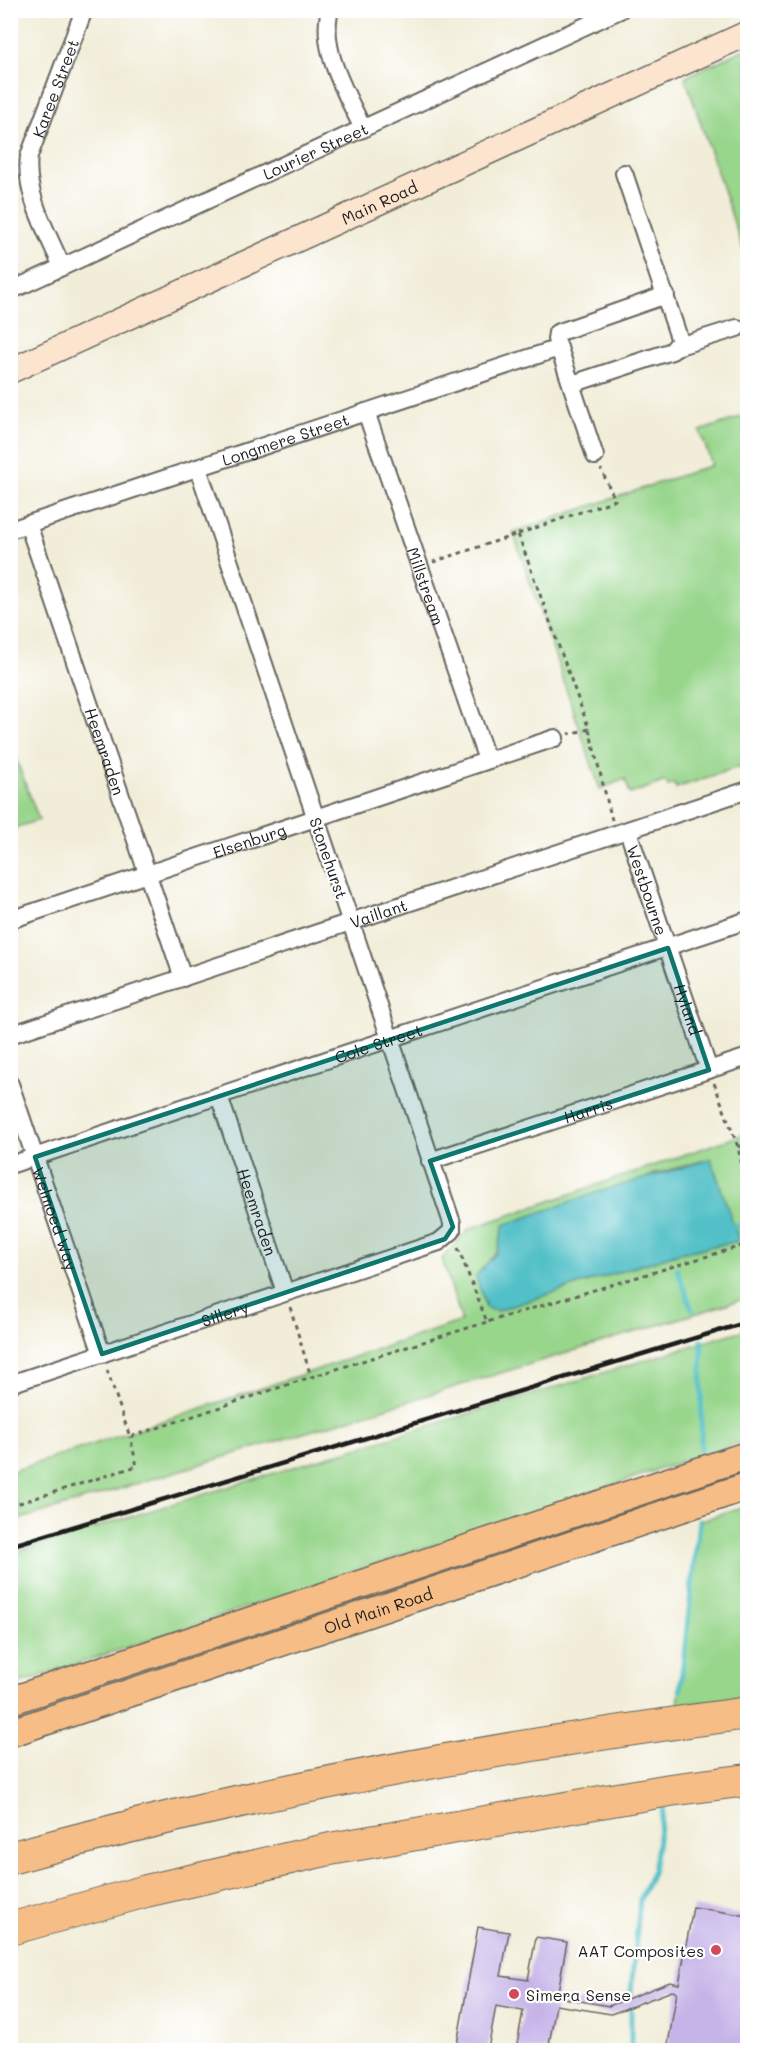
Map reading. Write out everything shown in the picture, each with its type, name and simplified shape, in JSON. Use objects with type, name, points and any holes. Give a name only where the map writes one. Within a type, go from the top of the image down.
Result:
[{"type":"highway","points":[[10,1858],[121,1827],[313,1786],[521,1748],[747,1713]]},
{"type":"highway","points":[[10,1929],[146,1891],[330,1849],[670,1790],[747,1780]]},
{"type":"main road","name":"Main Road","points":[[10,371],[747,33]]},
{"type":"main road","name":"Old Main Road","points":[[10,1701],[747,1455]]},
{"type":"main road","name":"Old Main Road","points":[[10,1733],[747,1486]]},
{"type":"street","name":"Karee Street","points":[[62,267],[30,191],[27,168],[29,156],[84,10]]},
{"type":"street","points":[[330,10],[327,30],[328,46],[363,129]]},
{"type":"street","name":"Lourier Street","points":[[10,291],[612,12]]},
{"type":"street","points":[[624,173],[680,337],[679,346]]},
{"type":"street","points":[[595,456],[556,336],[562,329],[666,295]]},
{"type":"street","points":[[572,384],[737,328]]},
{"type":"street","name":"Longmere Street","points":[[10,530],[559,348]]},
{"type":"street","name":"Millstream","points":[[366,412],[487,760]]},
{"type":"street","name":"Stonehurst","points":[[198,468],[430,1161],[446,1236]]},
{"type":"street","name":"Heemraden","points":[[28,524],[183,978]]},
{"type":"street","name":"Elsenburg","points":[[10,920],[555,738]]},
{"type":"street","name":"Vaillant","points":[[10,1035],[747,790]]},
{"type":"street","name":"Westbourne","points":[[622,832],[668,948]]},
{"type":"street","name":"Cole Street","points":[[10,1165],[747,920]]},
{"type":"street","name":"Hyland","points":[[668,948],[709,1070]]},
{"type":"street","name":"Harris","points":[[430,1161],[747,1057]]},
{"type":"street","name":"Welmoed Way","points":[[10,1084],[102,1354]]},
{"type":"street","name":"Heemraden","points":[[219,1096],[285,1292]]},
{"type":"street","name":"Sillery","points":[[10,1384],[446,1236]]},
{"type":"path","points":[[420,566],[615,500],[595,456]]},
{"type":"path","points":[[518,534],[589,729],[622,832]]},
{"type":"path","points":[[555,738],[589,729]]},
{"type":"path","points":[[709,1070],[738,1147],[747,1193]]},
{"type":"path","points":[[738,1147],[747,1143]]},
{"type":"path","points":[[446,1236],[486,1322]]},
{"type":"path","points":[[130,1437],[486,1322],[747,1244]]},
{"type":"path","points":[[285,1292],[311,1377]]},
{"type":"path","points":[[10,1506],[137,1466],[130,1437],[102,1354]]},
{"type":"highlighted area","points":[[668,948],[709,1070],[430,1161],[453,1227],[445,1239],[102,1354],[35,1157]]},
{"type":"green space","points":[[747,48],[747,261],[685,77]]},
{"type":"green space","points":[[747,415],[747,764],[676,788],[674,784],[668,786],[666,781],[630,794],[625,779],[600,789],[513,532],[712,465],[700,431]]},
{"type":"green space","points":[[10,743],[39,820],[11,829],[10,829]]},
{"type":"green space","points":[[747,1133],[747,1298],[11,1522],[10,1472],[462,1321],[442,1259],[469,1229]],"holes":[[[710,1159],[738,1241],[679,1253],[496,1311],[476,1276],[497,1252],[654,1174]]]},
{"type":"green space","points":[[747,1329],[747,1440],[11,1686],[11,1553]]},
{"type":"green space","points":[[747,1505],[747,1697],[678,1705],[699,1521]]},
{"type":"water","points":[[711,1159],[739,1241],[679,1253],[496,1311],[486,1308],[476,1276],[497,1252],[504,1225],[595,1193]]},
{"type":"building","points":[[693,1907],[748,1916],[748,2050],[667,2050],[677,1992],[672,1991],[611,2014],[556,2005],[548,2050],[516,2050],[523,2011],[496,2006],[488,2049],[457,2044],[478,1927],[509,1932],[501,1976],[528,1980],[536,1937],[567,1942],[557,1997],[609,2006],[670,1982],[679,1984]]},
{"type":"waterway","points":[[727,1229],[740,1225]]},
{"type":"waterway","points":[[677,1269],[692,1310]]},
{"type":"waterway","points":[[701,1449],[702,1340]]},
{"type":"waterway","points":[[680,1690],[699,1521]]},
{"type":"waterway","points":[[631,2050],[631,1991],[640,1899],[653,1870],[664,1802]]},
{"type":"railway","points":[[10,1546],[748,1322]]},
{"type":"place","name":"AAT Composites","points":[[716,1950]]},
{"type":"place","name":"Simera Sense","points":[[514,1994]]}]
